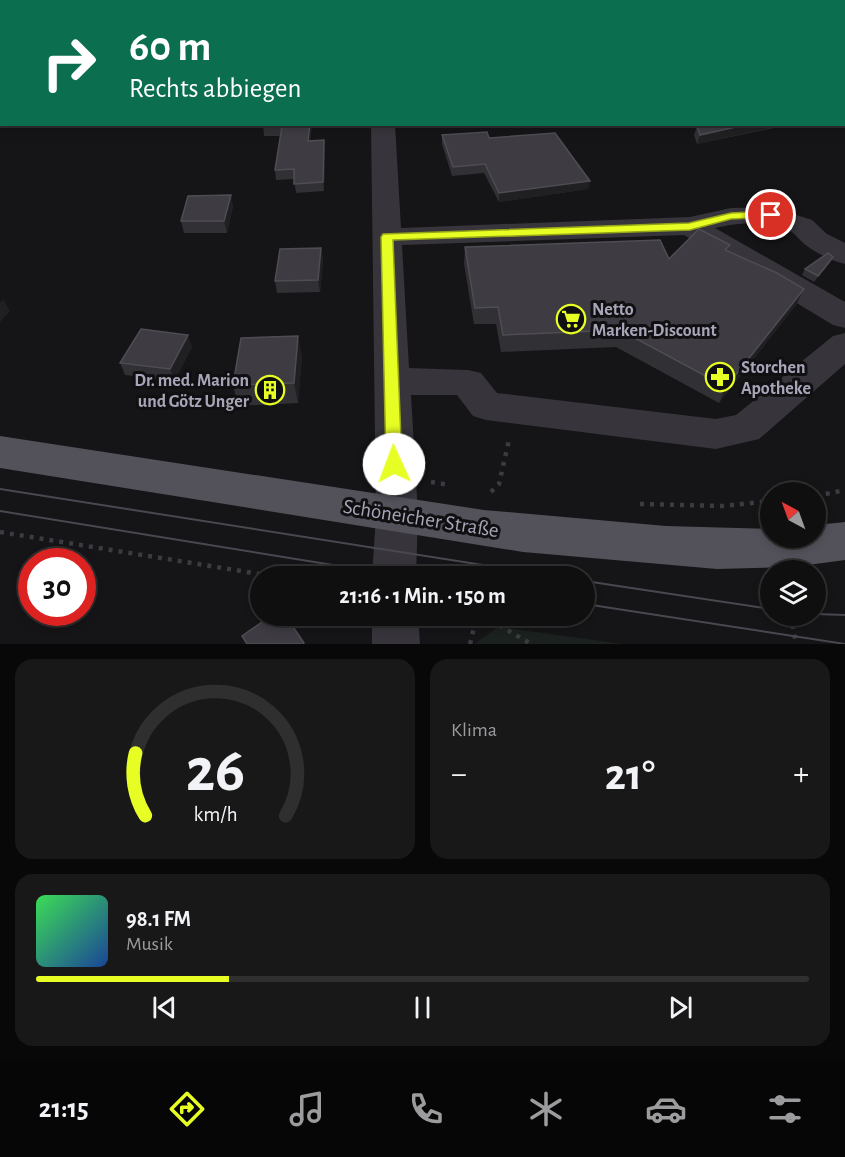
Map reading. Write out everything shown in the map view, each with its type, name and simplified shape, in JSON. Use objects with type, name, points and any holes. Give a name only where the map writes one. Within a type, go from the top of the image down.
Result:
[{"type":"main road","name":"Schöneicher Straße","points":[[0,452],[547,537],[701,549],[771,551],[845,541]]},
{"type":"street","points":[[383,126],[397,515],[394,566]]},
{"type":"street","points":[[387,237],[690,226],[731,216],[771,215],[802,226],[817,240],[845,255]]},
{"type":"street","points":[[690,226],[845,317]]},
{"type":"street","points":[[391,382],[468,383],[486,406],[716,434],[746,428],[845,345]]},
{"type":"street","points":[[395,626],[396,644]]},
{"type":"path","points":[[502,493],[491,492],[499,484],[516,410]]},
{"type":"path","points":[[826,494],[845,490]]},
{"type":"path","points":[[628,504],[722,506],[760,502]]},
{"type":"path","points":[[0,532],[250,572]]},
{"type":"path","points":[[470,644],[474,626]]},
{"type":"path","points":[[501,626],[531,644]]},
{"type":"path","points":[[793,626],[796,644]]},
{"type":"shaded area","points":[[498,627],[624,644],[474,644]]},
{"type":"building","points":[[282,126],[310,126],[308,141],[324,140],[323,182],[294,184],[294,169],[275,170]]},
{"type":"building","points":[[697,126],[740,126],[700,135]]},
{"type":"building","points":[[487,132],[489,138],[555,133],[590,181],[499,193],[485,164],[453,167],[442,135]]},
{"type":"building","points":[[231,195],[224,221],[181,221],[188,196]]},
{"type":"building","points":[[699,229],[730,245],[725,250],[777,273],[804,289],[726,387],[620,330],[503,335],[498,307],[475,308],[465,247],[660,240],[669,259]]},
{"type":"building","points":[[321,248],[318,280],[275,281],[280,249]]},
{"type":"building","points":[[828,253],[833,257],[818,276],[805,269]]},
{"type":"building","points":[[141,329],[188,335],[170,369],[120,363]]},
{"type":"building","points":[[298,336],[294,383],[233,385],[241,338]]},
{"type":"building","points":[[256,626],[292,626],[304,643],[247,644],[242,636]]},
{"type":"tram line","points":[[0,489],[489,566]]},
{"type":"tram line","points":[[0,511],[339,566]]},
{"type":"tram line","points":[[595,583],[760,607]]},
{"type":"tram line","points":[[595,606],[845,644]]},
{"type":"tram line","points":[[826,614],[845,615]]},
{"type":"place","name":"Netto Marken-Discount","points":[[571,319]]},
{"type":"place","name":"Storchen Apotheke","points":[[720,377]]},
{"type":"place","name":"Dr. med. Marion und Götz Unger","points":[[270,390]]},
{"type":"route","points":[[394,464],[387,237],[690,226],[731,216],[771,215]]}]
